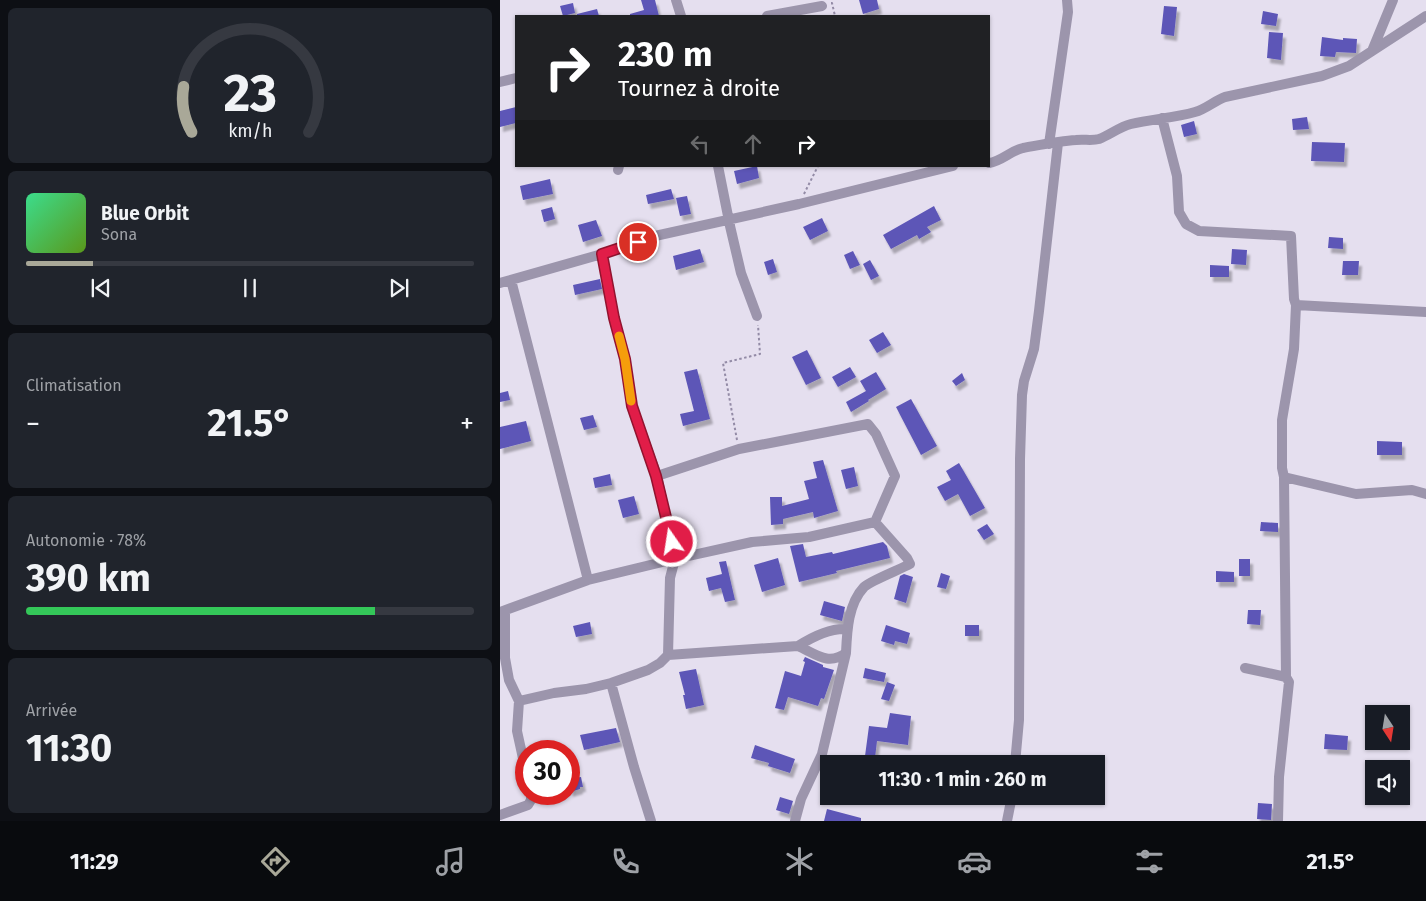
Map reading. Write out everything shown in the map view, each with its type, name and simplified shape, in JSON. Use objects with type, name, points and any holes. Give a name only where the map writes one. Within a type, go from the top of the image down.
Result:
[{"type":"street","points":[[676,0],[681,15]]},
{"type":"street","points":[[1016,755],[1019,701],[1022,395],[1024,381],[1034,349],[1039,311],[1068,12],[1067,0]]},
{"type":"street","points":[[1372,51],[1393,0]]},
{"type":"street","points":[[772,15],[822,6]]},
{"type":"street","points":[[990,163],[998,161],[1014,151],[1078,140],[1099,139],[1131,124],[1196,112],[1225,97],[1322,76],[1349,66],[1426,16]]},
{"type":"street","points":[[500,82],[515,78]]},
{"type":"street","points":[[1162,118],[1177,176],[1179,212],[1186,224],[1199,231],[1291,236],[1294,299],[1296,305],[1294,349],[1282,420],[1286,677],[1289,682],[1289,688],[1279,777],[1278,821]]},
{"type":"street","points":[[718,167],[741,273],[758,316]]},
{"type":"street","points":[[500,283],[602,254],[655,236],[799,204],[949,167]]},
{"type":"street","points":[[519,702],[554,693],[586,689],[611,683],[648,670],[660,663],[668,654],[670,578],[675,559],[656,476],[632,406],[625,359],[614,318],[602,254]]},
{"type":"street","points":[[511,280],[588,580]]},
{"type":"street","points":[[1296,305],[1426,312]]},
{"type":"street","points":[[656,476],[739,449],[868,424],[876,434],[895,476],[876,522]]},
{"type":"street","points":[[1284,477],[1356,494],[1412,490],[1426,494]]},
{"type":"street","points":[[519,740],[517,730],[519,702],[510,680],[505,658],[502,612],[588,580],[675,559],[752,542],[809,537],[876,522]]},
{"type":"street","points":[[795,821],[801,799],[822,754],[846,653],[847,629],[853,604],[865,586],[910,564],[876,522]]},
{"type":"street","points":[[798,646],[808,639],[839,629],[847,629]]},
{"type":"street","points":[[668,654],[798,646],[826,659],[838,659],[846,653]]},
{"type":"street","points":[[1245,668],[1286,677]]},
{"type":"street","points":[[611,683],[634,768],[651,821]]},
{"type":"street","points":[[500,815],[528,805]]},
{"type":"street","points":[[1007,821],[1010,805]]},
{"type":"path","points":[[799,204],[818,167]]},
{"type":"path","points":[[739,449],[723,363],[760,354],[758,316]]},
{"type":"building","points":[[641,0],[655,0],[659,15],[630,15],[644,10]]},
{"type":"building","points":[[859,0],[877,0],[879,9],[863,14]]},
{"type":"building","points":[[573,3],[575,13],[563,15],[560,6]]},
{"type":"building","points":[[1164,6],[1177,7],[1174,36],[1161,34]]},
{"type":"building","points":[[597,9],[599,15],[577,15]]},
{"type":"building","points":[[1263,11],[1278,14],[1276,26],[1261,24]]},
{"type":"building","points":[[1269,32],[1283,33],[1281,60],[1267,58]]},
{"type":"building","points":[[1322,37],[1343,40],[1343,38],[1357,39],[1356,53],[1336,52],[1335,57],[1320,56]]},
{"type":"building","points":[[515,107],[515,123],[500,127],[500,111]]},
{"type":"building","points":[[1307,117],[1309,129],[1293,130],[1292,119]]},
{"type":"building","points":[[1194,121],[1197,134],[1184,137],[1181,125]]},
{"type":"building","points":[[1312,142],[1345,143],[1344,162],[1311,161]]},
{"type":"building","points":[[757,167],[759,178],[737,184],[734,171]]},
{"type":"building","points":[[550,179],[553,194],[523,200],[520,186]]},
{"type":"building","points":[[671,189],[674,199],[648,204],[646,195]]},
{"type":"building","points":[[687,196],[691,214],[680,216],[676,198]]},
{"type":"building","points":[[934,206],[941,220],[927,227],[931,232],[919,239],[917,235],[891,249],[883,235]]},
{"type":"building","points":[[552,207],[555,219],[544,222],[541,210]]},
{"type":"building","points":[[822,218],[828,231],[810,240],[803,227]]},
{"type":"building","points":[[596,220],[602,236],[583,242],[578,225]]},
{"type":"building","points":[[1329,237],[1343,238],[1343,249],[1328,248]]},
{"type":"building","points":[[700,249],[704,262],[676,270],[673,256]]},
{"type":"building","points":[[1232,249],[1247,250],[1246,265],[1231,264]]},
{"type":"building","points":[[853,251],[860,265],[850,269],[844,255]]},
{"type":"building","points":[[773,259],[777,272],[768,275],[764,262]]},
{"type":"building","points":[[870,260],[879,276],[871,280],[863,264]]},
{"type":"building","points":[[1343,261],[1359,261],[1358,275],[1342,275]]},
{"type":"building","points":[[1210,265],[1229,266],[1229,277],[1210,277]]},
{"type":"building","points":[[600,279],[602,289],[575,295],[573,285]]},
{"type":"building","points":[[883,332],[891,345],[877,353],[869,340]]},
{"type":"building","points":[[807,350],[821,378],[806,385],[792,357]]},
{"type":"building","points":[[850,367],[856,377],[838,387],[832,377]]},
{"type":"building","points":[[697,369],[710,419],[683,426],[680,414],[694,411],[684,372]]},
{"type":"building","points":[[876,372],[886,389],[851,412],[846,402],[866,391],[860,381]]},
{"type":"building","points":[[962,373],[965,380],[956,386],[952,381]]},
{"type":"building","points":[[508,391],[510,400],[500,402],[500,393]]},
{"type":"building","points":[[911,399],[937,446],[921,455],[896,407]]},
{"type":"building","points":[[593,415],[597,427],[584,430],[580,418]]},
{"type":"building","points":[[526,421],[531,441],[500,449],[500,427]]},
{"type":"building","points":[[1377,441],[1402,442],[1402,455],[1377,455]]},
{"type":"building","points":[[823,460],[838,511],[814,518],[813,512],[783,519],[783,524],[771,525],[770,497],[782,497],[782,506],[809,499],[804,481],[817,478],[813,462]]},
{"type":"building","points":[[959,463],[985,508],[970,516],[958,494],[945,501],[937,487],[951,480],[946,471]]},
{"type":"building","points":[[854,467],[858,486],[846,489],[841,470]]},
{"type":"building","points":[[610,474],[612,485],[595,488],[593,478]]},
{"type":"building","points":[[634,496],[639,514],[623,518],[618,500]]},
{"type":"building","points":[[1261,522],[1278,523],[1278,532],[1260,531]]},
{"type":"building","points":[[987,524],[994,534],[984,540],[977,530]]},
{"type":"building","points":[[883,542],[887,546],[890,558],[799,582],[790,546],[803,544],[806,557],[832,552],[833,554]]},
{"type":"building","points":[[778,558],[785,585],[762,592],[754,565]]},
{"type":"building","points":[[1239,559],[1250,559],[1250,576],[1239,576]]},
{"type":"building","points":[[726,561],[735,600],[725,602],[721,588],[709,591],[706,578],[722,574],[719,562]]},
{"type":"building","points":[[1216,571],[1234,572],[1234,582],[1216,582]]},
{"type":"building","points":[[941,573],[950,576],[946,589],[937,587]]},
{"type":"building","points":[[904,574],[913,577],[906,603],[894,599],[900,576]]},
{"type":"building","points":[[824,601],[845,607],[842,621],[820,615]]},
{"type":"building","points":[[1248,610],[1261,610],[1260,625],[1247,624]]},
{"type":"building","points":[[590,622],[592,634],[576,637],[573,626]]},
{"type":"building","points":[[886,625],[910,633],[907,644],[895,641],[894,645],[881,641]]},
{"type":"building","points":[[965,625],[979,625],[979,636],[965,636]]},
{"type":"building","points":[[805,657],[823,665],[823,667],[834,670],[824,699],[821,698],[818,706],[788,697],[784,710],[775,708],[785,671],[801,676]]},
{"type":"building","points":[[865,668],[886,673],[884,682],[863,678]]},
{"type":"building","points":[[696,669],[704,705],[686,709],[683,695],[685,695],[679,672]]},
{"type":"building","points":[[887,682],[895,685],[889,701],[881,699]]},
{"type":"building","points":[[890,713],[911,716],[908,745],[877,741],[875,755],[865,755],[869,726],[887,728]]},
{"type":"building","points":[[616,728],[620,742],[584,750],[580,735]]},
{"type":"building","points":[[1325,734],[1348,736],[1347,750],[1324,749]]},
{"type":"building","points":[[755,745],[795,759],[790,773],[768,766],[769,763],[751,758]]},
{"type":"building","points":[[581,777],[583,787],[580,787]]},
{"type":"building","points":[[780,797],[793,801],[789,814],[776,810]]},
{"type":"building","points":[[1258,803],[1272,804],[1271,820],[1257,819]]},
{"type":"building","points":[[827,809],[861,818],[861,821],[824,821]]},
{"type":"slow traffic","points":[[619,336],[625,359],[631,401]]},
{"type":"route","points":[[638,242],[602,254],[614,318],[625,359],[632,406],[656,476],[672,542]]}]
